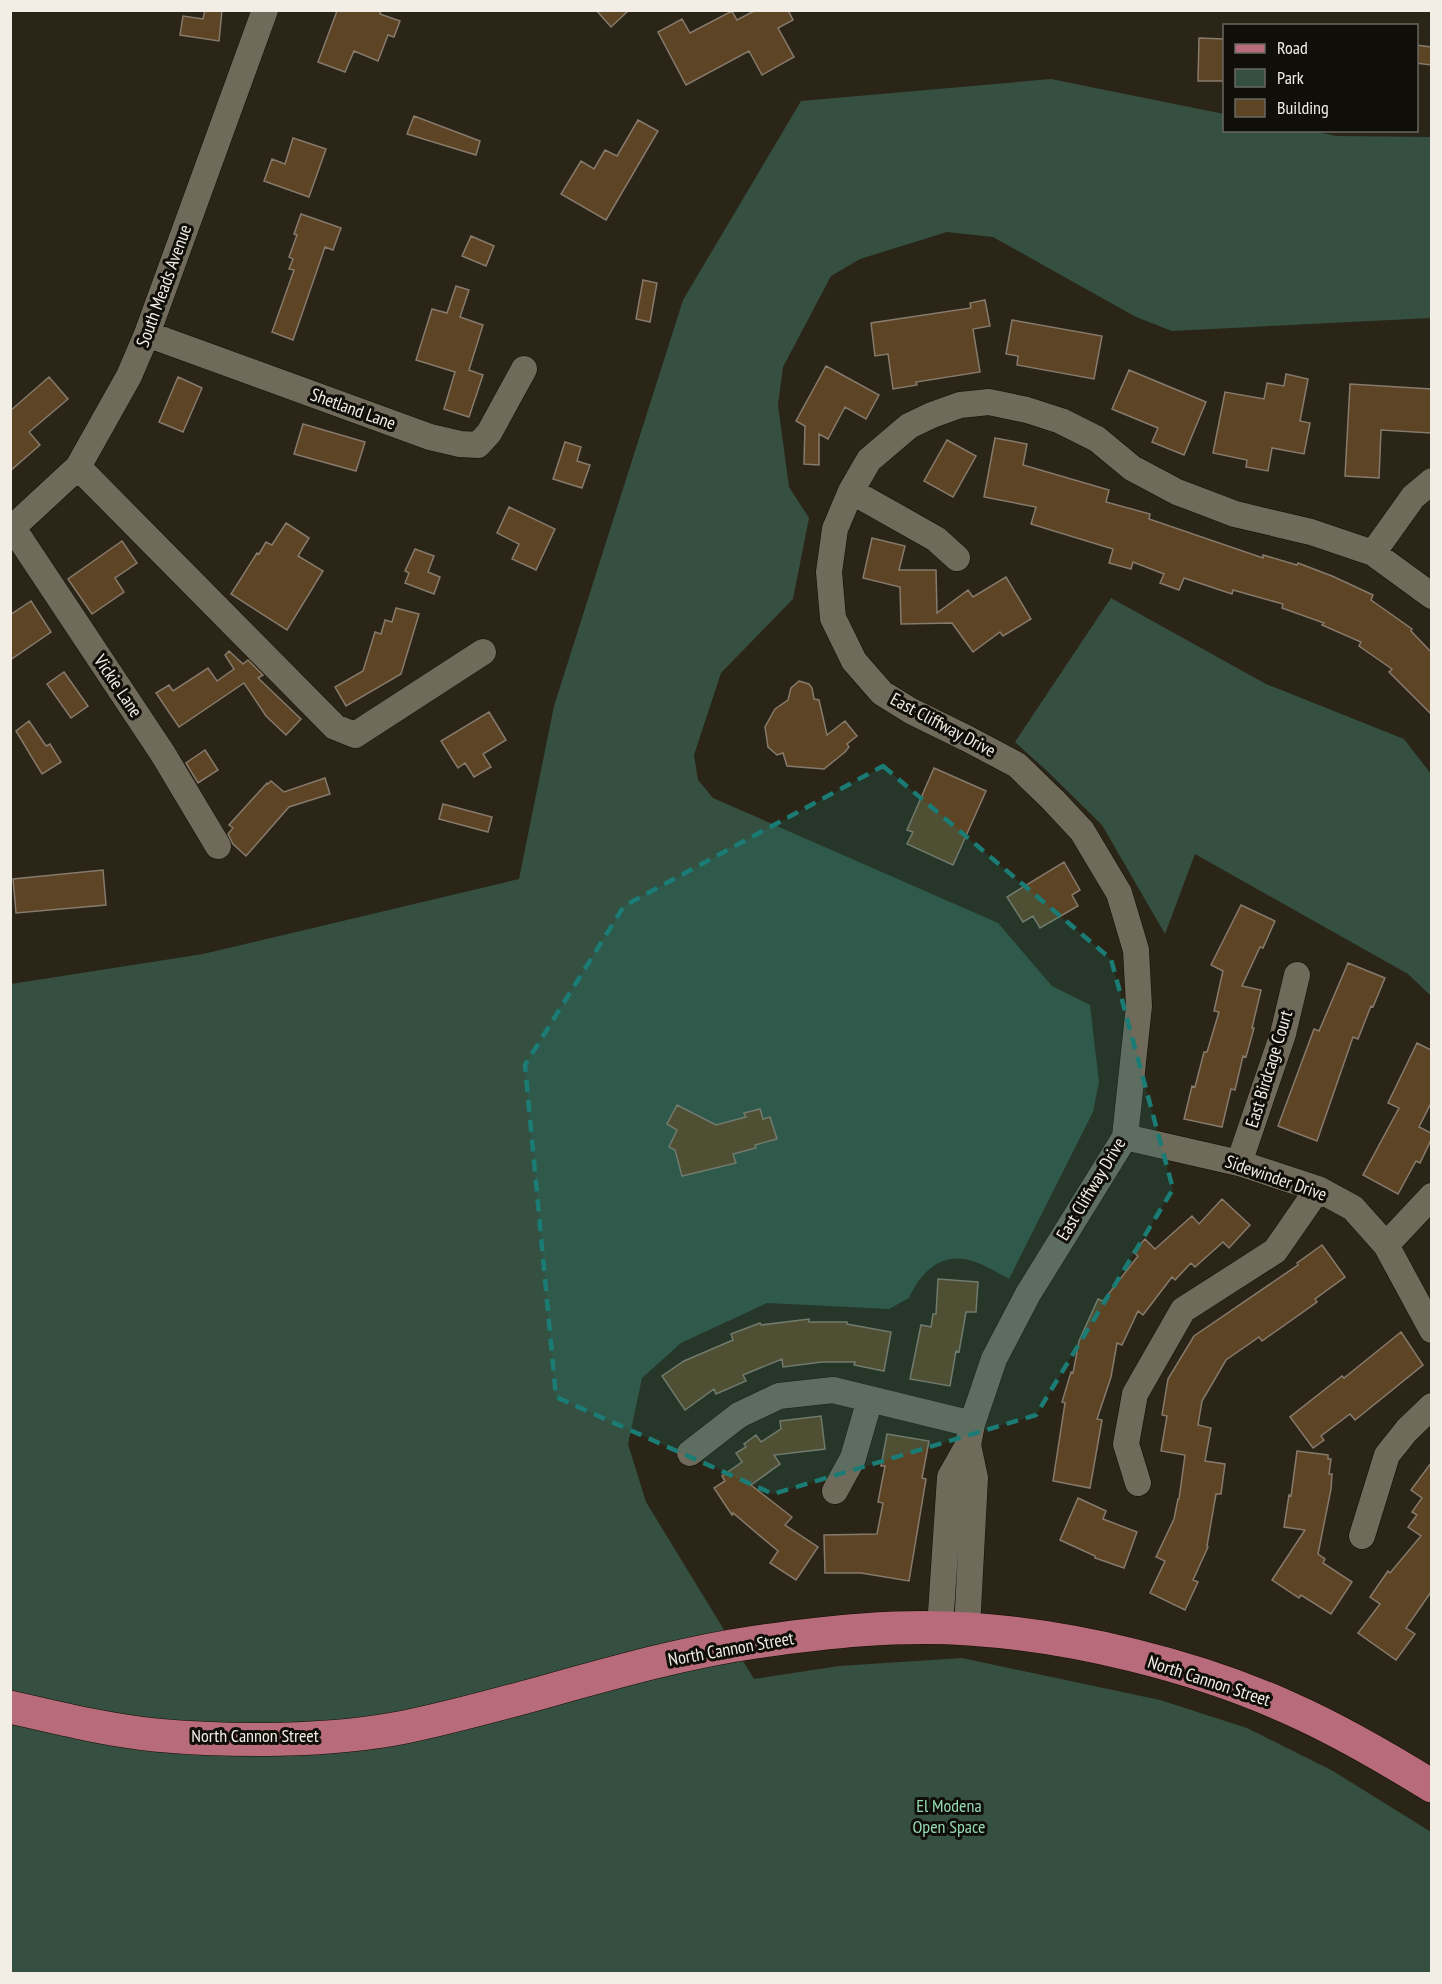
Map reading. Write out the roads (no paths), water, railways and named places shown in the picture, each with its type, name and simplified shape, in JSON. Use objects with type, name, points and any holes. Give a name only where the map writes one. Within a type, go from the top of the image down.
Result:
[{"type":"main road","name":"North Cannon Street","points":[[10,1707],[91,1725],[153,1735],[287,1738],[363,1733],[401,1728],[465,1714],[707,1650],[835,1632],[954,1628],[1051,1639],[1114,1652],[1179,1668],[1234,1686],[1288,1707],[1344,1734],[1431,1786]]},
{"type":"street","name":"South Meads Avenue","points":[[12,529],[78,467],[129,376],[147,334],[265,10]]},
{"type":"street","name":"Shetland Lane","points":[[147,334],[430,437],[460,444],[478,444],[489,433],[524,369]]},
{"type":"street","name":"East Cliffway Drive","points":[[970,1434],[994,1359],[1028,1294],[1125,1137],[1138,1006],[1136,951],[1119,893],[1082,831],[1017,765],[911,711],[882,693],[854,661],[833,618],[829,572],[835,529],[851,491],[869,460],[909,426],[960,405],[989,402],[1027,410],[1061,421],[1097,439],[1132,468],[1177,492],[1234,514],[1311,532],[1373,553],[1431,596]]},
{"type":"street","points":[[78,467],[335,727],[355,735],[483,652]]},
{"type":"street","points":[[1373,553],[1413,497],[1431,481]]},
{"type":"street","points":[[851,491],[936,539],[957,558]]},
{"type":"street","name":"Vickie Lane","points":[[12,529],[163,754],[218,846]]},
{"type":"street","name":"East Birdcage Court","points":[[1239,1163],[1283,1034],[1297,975]]},
{"type":"street","name":"Sidewinder Drive","points":[[1125,1137],[1239,1163],[1318,1189],[1353,1208],[1386,1245],[1431,1330]]},
{"type":"street","points":[[1138,1483],[1126,1444],[1135,1394],[1183,1310],[1275,1251],[1318,1189]]},
{"type":"street","points":[[1386,1245],[1431,1196]]},
{"type":"street","points":[[690,1453],[739,1415],[779,1396],[833,1390],[870,1399],[970,1434],[975,1478],[961,1503],[954,1628]]},
{"type":"street","points":[[835,1491],[853,1458],[870,1399]]},
{"type":"street","points":[[1362,1536],[1387,1455],[1407,1430],[1431,1406]]},
{"type":"park label","name":"El Modena Open Space","points":[[949,1816]]}]
